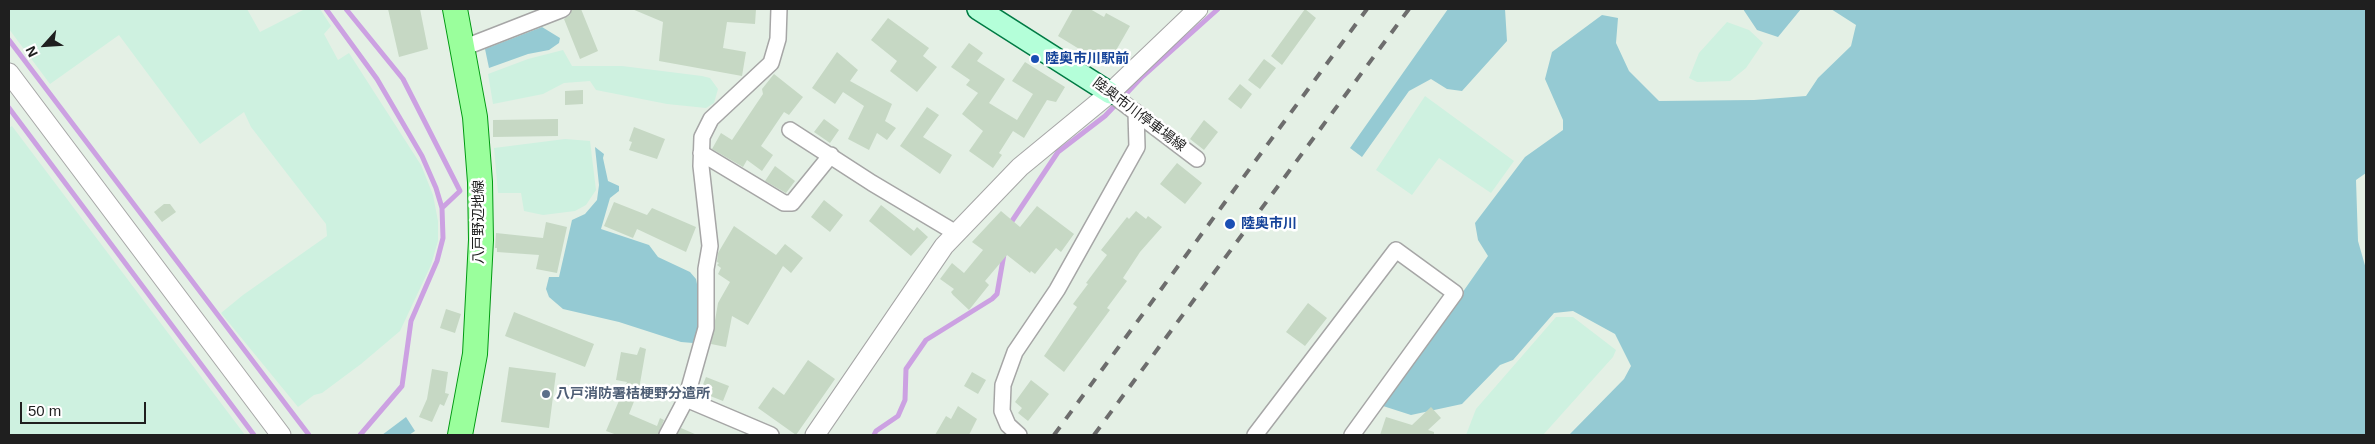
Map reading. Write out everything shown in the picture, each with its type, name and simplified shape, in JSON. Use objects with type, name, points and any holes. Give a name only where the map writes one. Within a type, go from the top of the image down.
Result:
[{"type":"main road","name":"八戸野辺地線","points":[[455,9],[475,116],[480,182],[481,240],[475,354],[460,435]]},
{"type":"main road","name":"陸奥市川停車場線","points":[[978,9],[1110,93]]},
{"type":"street","points":[[462,48],[563,9]]},
{"type":"street","points":[[666,435],[686,399],[706,328],[706,269],[710,246],[701,166],[702,138],[712,119],[771,62],[778,39],[779,9]]},
{"type":"street","points":[[816,435],[944,246],[1020,168],[1110,93],[1198,9]]},
{"type":"street","points":[[9,73],[280,435]]},
{"type":"street","name":"陸奥市川停車場線","points":[[1110,93],[1197,159]]},
{"type":"street","points":[[1013,433],[1002,411],[1003,385],[1015,352],[1057,290],[1136,147],[1136,112]]},
{"type":"street","points":[[790,130],[956,233]]},
{"type":"street","points":[[701,153],[784,203],[792,203],[831,155]]},
{"type":"street","points":[[1255,435],[1396,250],[1455,293],[1352,435]]},
{"type":"street","points":[[686,399],[771,435]]},
{"type":"green space","points":[[9,9],[247,9],[260,32],[305,9],[320,9],[331,26],[324,34],[338,60],[349,53],[421,165],[433,195],[438,221],[438,241],[431,265],[400,331],[361,364],[322,393],[314,395],[298,407],[221,313],[243,295],[327,236],[326,224],[251,127],[244,112],[200,144],[119,35],[50,84],[9,29]]},
{"type":"green space","points":[[1727,22],[1749,30],[1763,43],[1746,68],[1730,81],[1697,82],[1689,78],[1699,53]]},
{"type":"green space","points":[[563,50],[572,66],[622,66],[710,78],[718,89],[714,103],[706,108],[667,104],[596,90],[590,81],[564,83],[543,94],[493,104],[488,74],[528,59]]},
{"type":"green space","points":[[1425,96],[1514,161],[1491,193],[1439,158],[1412,195],[1376,170]]},
{"type":"green space","points":[[12,126],[245,435],[9,435],[9,128]]},
{"type":"green space","points":[[565,139],[590,141],[596,190],[586,205],[575,211],[543,215],[524,211],[521,193],[498,193],[494,148]]},
{"type":"green space","points":[[1556,317],[1573,317],[1616,350],[1613,357],[1543,435],[1466,435],[1476,409]]},
{"type":"shaded area","points":[[1448,9],[1505,9],[1507,41],[1462,91],[1447,89],[1431,79],[1409,91],[1362,157],[1350,148]]},
{"type":"shaded area","points":[[1743,9],[1801,9],[1778,37],[1757,30]]},
{"type":"shaded area","points":[[1831,9],[2366,9],[2366,173],[2356,180],[2358,241],[2366,269],[2366,435],[1569,435],[1624,379],[1631,366],[1615,334],[1573,311],[1554,313],[1513,360],[1500,365],[1462,404],[1411,415],[1383,406],[1488,256],[1478,240],[1475,223],[1525,157],[1563,130],[1563,120],[1545,79],[1552,52],[1602,15],[1618,18],[1616,43],[1629,71],[1659,101],[1754,100],[1806,96],[1818,78],[1851,46],[1856,25]]},
{"type":"shaded area","points":[[542,27],[560,38],[559,43],[549,50],[528,54],[489,68],[485,49]]},
{"type":"shaded area","points":[[595,147],[604,154],[603,158],[608,181],[619,186],[619,191],[610,198],[601,229],[649,245],[658,257],[690,272],[696,279],[698,289],[698,327],[693,343],[681,342],[619,322],[563,309],[549,297],[546,289],[549,277],[559,277],[572,220],[585,214],[597,200],[599,185]]},
{"type":"shaded area","points":[[406,417],[415,431],[409,435],[382,435]]},
{"type":"building","points":[[388,9],[420,9],[428,49],[399,57]]},
{"type":"building","points":[[572,9],[581,9],[598,51],[580,59],[564,19],[570,15]]},
{"type":"building","points":[[632,9],[756,9],[755,24],[727,22],[723,48],[746,52],[742,76],[659,61],[663,22]]},
{"type":"building","points":[[1073,9],[1090,9],[1104,17],[1106,13],[1130,26],[1107,66],[1058,36]]},
{"type":"building","points":[[1305,9],[1316,18],[1282,65],[1271,56]]},
{"type":"building","points":[[888,18],[929,48],[923,56],[937,67],[917,92],[890,71],[897,61],[871,40]]},
{"type":"building","points":[[969,43],[983,53],[977,61],[1005,79],[989,103],[1017,120],[1033,94],[1012,81],[1025,62],[1065,87],[1056,102],[1047,100],[1024,138],[1013,131],[999,153],[1002,155],[993,168],[969,151],[983,131],[962,114],[978,93],[966,85],[970,80],[951,67]]},
{"type":"building","points":[[837,52],[858,70],[850,81],[892,104],[885,121],[896,128],[887,140],[877,133],[869,150],[848,139],[864,106],[843,92],[835,104],[812,88]]},
{"type":"building","points":[[1264,59],[1276,68],[1260,89],[1248,80]]},
{"type":"building","points":[[774,74],[803,97],[789,115],[784,112],[761,146],[773,155],[762,171],[747,160],[743,167],[712,149],[721,133],[732,140],[763,94],[762,89]]},
{"type":"building","points":[[1240,84],[1252,94],[1241,109],[1228,99]]},
{"type":"building","points":[[583,90],[583,104],[565,105],[565,91]]},
{"type":"building","points":[[927,107],[939,115],[923,137],[952,155],[940,174],[900,146]]},
{"type":"building","points":[[558,119],[558,136],[493,137],[493,120]]},
{"type":"building","points":[[824,119],[839,130],[830,143],[814,132]]},
{"type":"building","points":[[1204,120],[1218,132],[1204,150],[1190,139]]},
{"type":"building","points":[[634,127],[665,139],[657,159],[629,150],[632,142],[629,141]]},
{"type":"building","points":[[1177,163],[1202,183],[1185,204],[1160,184]]},
{"type":"building","points":[[775,166],[795,181],[786,193],[765,181]]},
{"type":"building","points":[[824,200],[843,215],[830,232],[811,217]]},
{"type":"building","points":[[614,202],[647,215],[652,208],[696,227],[686,252],[637,229],[633,238],[604,226]]},
{"type":"building","points":[[164,204],[170,204],[176,212],[162,222],[154,212]]},
{"type":"building","points":[[881,205],[914,231],[917,227],[928,237],[911,256],[869,221]]},
{"type":"building","points":[[1037,206],[1074,234],[1061,252],[1056,248],[1035,274],[1031,271],[1030,273],[1007,255],[985,281],[989,285],[969,310],[953,295],[951,292],[954,289],[940,279],[952,263],[964,273],[983,250],[972,242],[1001,211],[1020,227]]},
{"type":"building","points":[[1136,211],[1146,219],[1148,216],[1162,227],[1140,252],[1123,278],[1127,281],[1107,308],[1110,310],[1064,372],[1044,356],[1077,307],[1073,304],[1088,284],[1086,283],[1107,255],[1101,250],[1127,217],[1129,219]]},
{"type":"building","points":[[546,222],[567,227],[557,273],[536,269],[539,255],[497,252],[497,248],[495,248],[496,233],[543,238]]},
{"type":"building","points":[[734,226],[776,255],[785,244],[803,258],[791,273],[783,266],[748,325],[732,316],[726,347],[711,344],[718,303],[730,282],[718,274],[721,268],[717,265],[719,263],[717,262],[718,253]]},
{"type":"building","points":[[1308,303],[1327,318],[1305,346],[1286,332]]},
{"type":"building","points":[[446,309],[461,314],[455,333],[440,328]]},
{"type":"building","points":[[514,312],[594,344],[585,367],[505,336]]},
{"type":"building","points":[[640,347],[646,349],[639,389],[629,414],[657,426],[660,418],[664,420],[658,435],[617,435],[606,431],[627,382],[616,380],[621,352],[637,355]]},
{"type":"building","points":[[808,360],[835,379],[796,435],[758,408],[773,387],[784,395]]},
{"type":"building","points":[[509,367],[556,373],[549,428],[501,422]]},
{"type":"building","points":[[432,369],[448,372],[445,393],[449,394],[444,406],[440,404],[432,422],[419,417],[427,399]]},
{"type":"building","points":[[972,372],[986,380],[978,394],[964,386]]},
{"type":"building","points":[[706,377],[729,386],[723,401],[700,392]]},
{"type":"building","points":[[1031,380],[1049,394],[1028,421],[1018,413],[1022,408],[1015,402]]},
{"type":"building","points":[[958,406],[977,419],[969,435],[935,435],[946,416],[951,419]]},
{"type":"building","points":[[1431,407],[1441,418],[1428,430],[1434,432],[1434,435],[1380,435],[1386,417],[1412,425]]},
{"type":"building","points":[[681,428],[697,435],[677,435]]},
{"type":"waterway","points":[[326,9],[377,79],[422,156],[436,188],[442,208]]},
{"type":"waterway","points":[[346,9],[403,79],[460,191],[442,208],[443,238],[437,261],[411,321],[402,386],[360,435]]},
{"type":"waterway","points":[[1010,224],[1058,152],[1105,116],[1141,78],[1218,9]]},
{"type":"waterway","points":[[9,40],[309,435]]},
{"type":"waterway","points":[[9,108],[254,435]]},
{"type":"waterway","points":[[874,435],[876,431],[898,416],[905,400],[906,369],[926,340],[997,294],[1004,254]]},
{"type":"railway","points":[[1054,435],[1367,9]]},
{"type":"railway","points":[[1094,435],[1409,9]]},
{"type":"place","name":"陸奥市川駅前","points":[[1035,59]]},
{"type":"place","name":"陸奥市川","points":[[1230,224]]},
{"type":"place","name":"八戸消防署桔梗野分遣所","points":[[546,394]]}]
